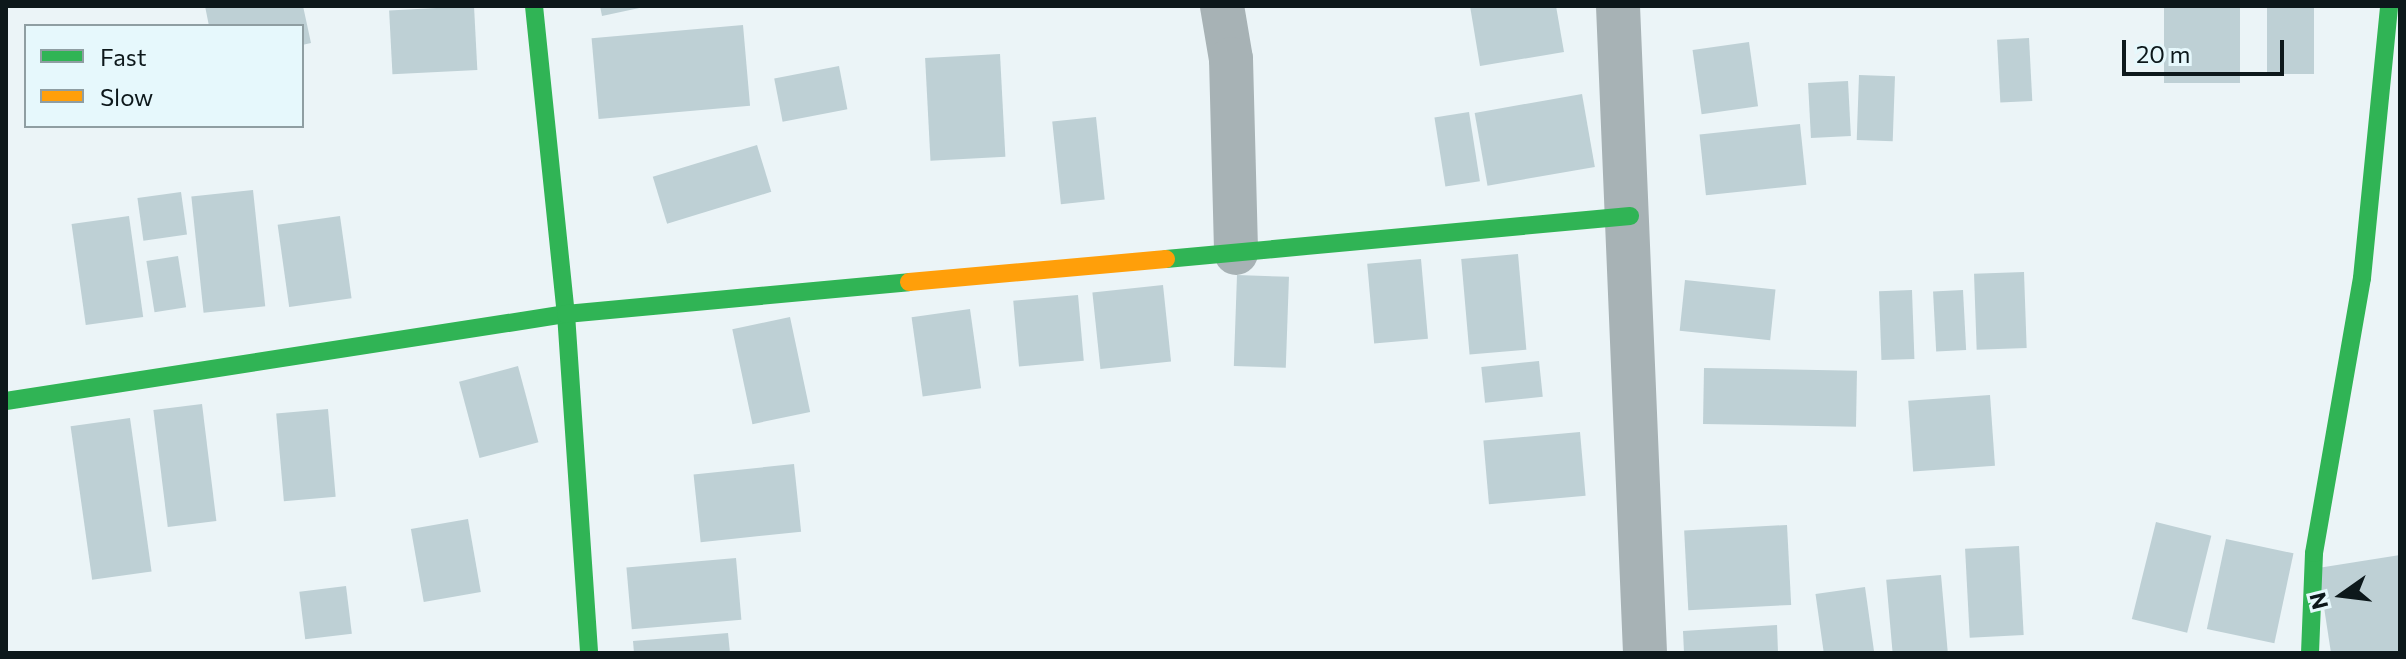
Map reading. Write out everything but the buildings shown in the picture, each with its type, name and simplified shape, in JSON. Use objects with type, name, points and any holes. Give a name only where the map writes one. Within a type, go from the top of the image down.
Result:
[{"type":"street","points":[[534,6],[566,314],[589,653]]},
{"type":"street","points":[[1222,6],[1231,59],[1236,253]]},
{"type":"street","points":[[1619,6],[1630,216],[1645,653]]},
{"type":"street","points":[[2310,653],[2314,553],[2362,278],[2389,6]]},
{"type":"street","points":[[6,401],[566,314],[1630,216]]},
{"type":"traffic: fast","points":[[534,6],[566,314],[589,653]]},
{"type":"traffic: fast","points":[[2310,653],[2314,553],[2362,278],[2389,6]]},
{"type":"traffic: fast","points":[[1166,259],[1630,216]]},
{"type":"traffic: fast","points":[[6,401],[566,314],[909,282]]},
{"type":"traffic: slow","points":[[909,282],[1166,259]]}]
